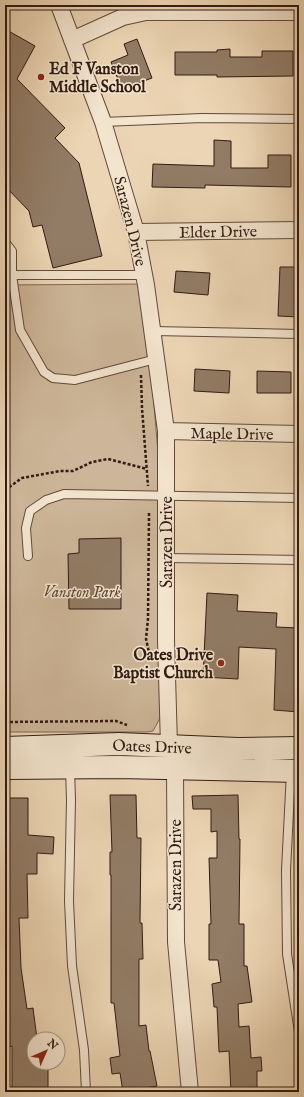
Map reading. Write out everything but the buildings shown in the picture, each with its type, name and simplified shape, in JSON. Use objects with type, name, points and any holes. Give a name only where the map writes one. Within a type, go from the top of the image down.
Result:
[{"type":"main road","name":"Oates Drive","points":[[5,748],[119,744],[238,750],[299,748]]},
{"type":"main road","name":"Oates Drive","points":[[5,768],[119,767],[295,771]]},
{"type":"street","name":"Sarazen Drive","points":[[59,5],[103,122],[136,232],[152,331],[150,360],[166,431],[166,640],[169,746],[175,769],[176,942],[190,1092]]},
{"type":"street","points":[[72,40],[123,17],[146,12],[299,12]]},
{"type":"street","name":"Elder Drive","points":[[136,232],[299,230]]},
{"type":"street","name":"Maple Drive","points":[[166,431],[299,434]]},
{"type":"lane","points":[[103,122],[202,118],[299,119]]},
{"type":"lane","points":[[5,242],[12,251],[8,275],[20,330],[44,372],[53,378],[75,380],[150,360]]},
{"type":"lane","points":[[8,275],[144,275]]},
{"type":"lane","points":[[152,331],[299,334]]},
{"type":"lane","points":[[28,556],[26,528],[30,511],[46,500],[64,494],[299,498]]},
{"type":"lane","points":[[166,558],[299,560]]},
{"type":"lane","points":[[70,768],[71,800],[69,901],[72,966],[84,1050],[86,1092]]},
{"type":"lane","points":[[295,771],[286,870],[286,954],[299,1032]]},
{"type":"path","points":[[150,360],[141,378],[149,495],[148,619],[146,639],[150,659]]},
{"type":"path","points":[[5,490],[22,478],[60,471],[73,471],[92,462],[108,459],[147,469]]},
{"type":"path","points":[[5,722],[116,721],[129,726]]},
{"type":"green space","name":"Vanston Park","points":[[141,284],[159,465],[160,718],[153,731],[147,732],[5,732],[5,285]]},
{"type":"place","name":"Ed F Vanston Middle School","points":[[41,77]]},
{"type":"place","name":"Oates Drive Baptist Church","points":[[221,663]]}]
